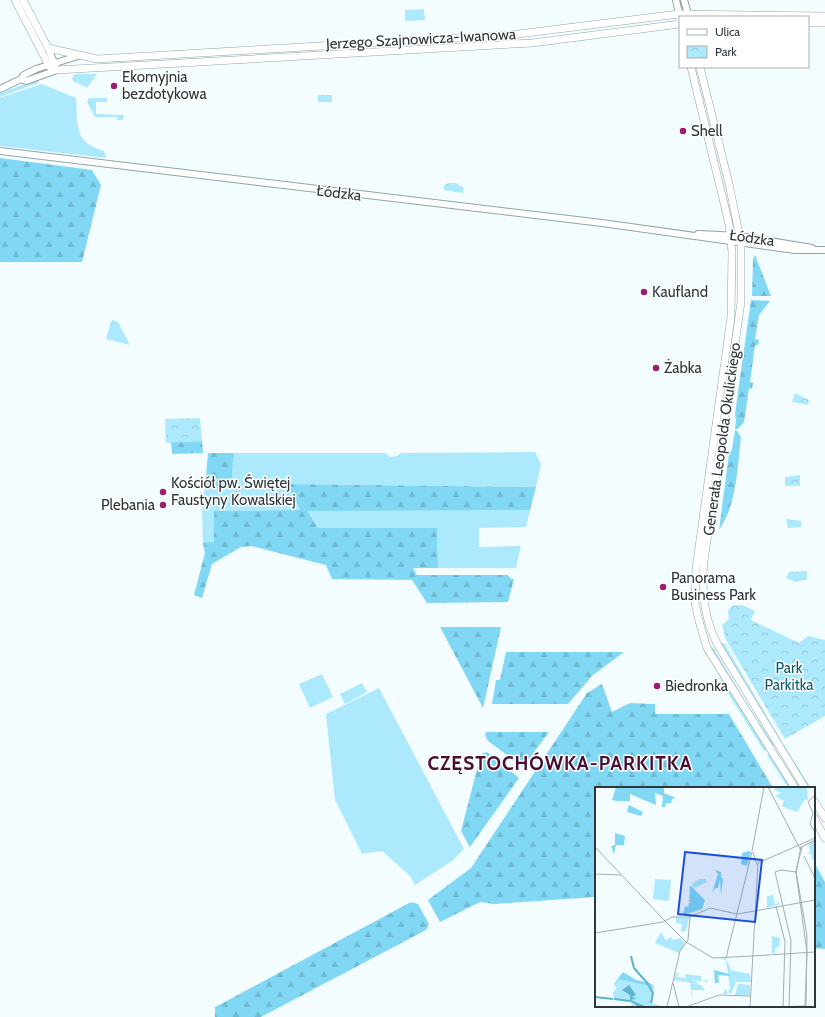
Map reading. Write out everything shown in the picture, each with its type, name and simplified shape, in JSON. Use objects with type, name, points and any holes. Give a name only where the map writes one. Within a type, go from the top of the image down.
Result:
[{"type":"main road","points":[[15,0],[53,66]]},
{"type":"main road","points":[[23,0],[48,48],[78,56]]},
{"type":"main road","name":"Jerzego Szajnowicza-Iwanowa","points":[[688,15],[825,16]]},
{"type":"main road","name":"Jerzego Szajnowicza-Iwanowa","points":[[53,66],[75,68],[532,43],[679,20]]},
{"type":"main road","name":"Jerzego Szajnowicza-Iwanowa","points":[[78,56],[97,59],[510,35],[679,20]]},
{"type":"main road","points":[[809,23],[825,23]]},
{"type":"main road","name":"Generała Leopolda Okulickiego","points":[[691,68],[731,239],[731,317],[696,569],[695,603],[698,621],[707,648],[794,787]]},
{"type":"main road","name":"Generała Leopolda Okulickiego","points":[[700,68],[740,240],[741,302],[704,561],[702,584],[704,603],[708,622],[719,647],[804,787]]},
{"type":"main road","points":[[815,803],[825,818]]},
{"type":"main road","points":[[815,820],[825,838]]},
{"type":"street","points":[[676,0],[679,16]]},
{"type":"street","points":[[684,0],[688,15]]},
{"type":"street","points":[[48,48],[53,66]]},
{"type":"street","name":"Jerzego Szajnowicza-Iwanowa","points":[[0,89],[21,79],[24,75],[78,56]]},
{"type":"street","name":"Jerzego Szajnowicza-Iwanowa","points":[[21,79],[26,81],[53,66]]},
{"type":"street","name":"Łódzka","points":[[0,151],[740,240],[795,250],[825,250]]},
{"type":"green space","points":[[424,9],[425,20],[405,21],[405,10]]},
{"type":"green space","points":[[75,74],[97,74],[87,88],[73,81],[72,78]]},
{"type":"green space","points":[[38,79],[38,83],[0,97],[0,93]]},
{"type":"green space","points":[[42,84],[76,98],[79,131],[82,137],[87,143],[104,151],[106,158],[0,146],[0,98]]},
{"type":"green space","points":[[318,95],[332,95],[332,102],[318,102]]},
{"type":"green space","points":[[89,98],[107,98],[107,102],[96,102],[96,114],[124,115],[123,120],[117,120],[117,117],[95,117],[87,102]]},
{"type":"green space","points":[[0,158],[92,170],[101,185],[82,262],[0,262]]},
{"type":"green space","points":[[456,183],[464,188],[463,193],[444,190],[444,185]]},
{"type":"green space","points":[[755,255],[771,296],[752,296],[753,259]]},
{"type":"green space","points":[[751,300],[770,301],[759,315],[755,339],[759,340],[758,345],[755,345],[750,382],[753,383],[752,389],[749,388],[744,422],[738,429],[735,429],[735,414]]},
{"type":"green space","points":[[113,320],[118,322],[130,345],[106,339],[111,321]]},
{"type":"green space","points":[[795,393],[809,400],[808,405],[792,402]]},
{"type":"green space","points":[[200,418],[202,441],[166,443],[165,419]]},
{"type":"green space","points":[[735,430],[741,438],[737,474],[733,498],[725,520],[719,530],[729,454],[732,450]]},
{"type":"green space","points":[[202,441],[203,453],[172,454],[171,442]]},
{"type":"green space","points":[[535,452],[541,464],[536,487],[287,484],[300,510],[214,511],[214,543],[203,543],[202,511],[205,487],[231,488],[234,453],[386,453],[390,457],[397,456],[401,453]]},
{"type":"green space","points":[[208,453],[234,453],[231,488],[205,487]]},
{"type":"green space","points":[[800,475],[800,486],[785,486],[785,477]]},
{"type":"green space","points":[[287,484],[536,487],[530,510],[308,511],[318,528],[437,528],[438,568],[413,568],[417,575],[508,575],[511,579],[514,579],[508,602],[427,603],[412,580],[332,579],[326,565],[251,546],[241,547],[212,564],[202,598],[194,595],[205,553],[203,543],[214,542],[214,511],[300,510]]},
{"type":"green space","points":[[308,510],[530,510],[526,527],[479,528],[479,547],[521,546],[516,568],[438,568],[437,528],[318,528]]},
{"type":"green space","points":[[786,519],[802,521],[801,527],[788,528]]},
{"type":"green space","points":[[807,571],[807,579],[796,582],[786,578],[789,572]]},
{"type":"green space","name":"Park Parkitka","points":[[742,605],[755,611],[751,620],[799,643],[808,636],[825,640],[825,716],[785,739],[726,640],[722,625],[729,619],[728,611],[732,606]]},
{"type":"green space","points":[[440,627],[501,627],[483,708]]},
{"type":"green space","points":[[720,643],[724,643],[782,742],[779,743]]},
{"type":"green space","points":[[713,647],[742,696],[774,745],[772,747],[711,648]]},
{"type":"green space","points":[[506,652],[624,652],[593,675],[568,704],[492,704],[496,680],[500,680]]},
{"type":"green space","points":[[322,674],[333,697],[310,708],[299,684]]},
{"type":"green space","points":[[718,677],[726,684],[768,749],[764,751]]},
{"type":"green space","points":[[362,683],[367,692],[345,704],[340,694]]},
{"type":"green space","points":[[602,684],[612,712],[630,703],[655,704],[655,714],[729,714],[772,787],[595,787],[595,897],[494,904],[480,902],[440,922],[428,900],[471,868],[587,693]]},
{"type":"green space","points":[[379,688],[464,849],[452,861],[415,885],[410,876],[382,851],[362,854],[335,800],[326,714]]},
{"type":"green space","points":[[486,732],[549,732],[523,767],[488,741],[485,735]]},
{"type":"green space","points":[[784,745],[810,787],[807,787],[781,747]]},
{"type":"green space","points":[[487,752],[519,778],[470,847],[461,831],[481,754]]},
{"type":"green space","points":[[770,753],[791,787],[787,787],[767,755]]},
{"type":"green space","points":[[815,864],[825,882],[825,949],[815,948]]},
{"type":"green space","points":[[411,902],[418,904],[429,924],[426,930],[261,1017],[215,1017],[215,1007]]},
{"type":"place","name":"Ekomyjnia bezdotykowa","points":[[114,86]]},
{"type":"place","name":"Shell","points":[[683,131]]},
{"type":"place","name":"Kaufland","points":[[644,292]]},
{"type":"place","name":"Żabka","points":[[656,368]]},
{"type":"place","name":"Kościół pw. Świętej Faustyny Kowalskiej","points":[[163,492]]},
{"type":"place","name":"Plebania","points":[[163,505]]},
{"type":"place","name":"Panorama Business Park","points":[[663,587]]},
{"type":"place","name":"Biedronka","points":[[657,686]]},
{"type":"district","name":"CZĘSTOCHÓWKA-PARKITKA","points":[[560,763]]}]
